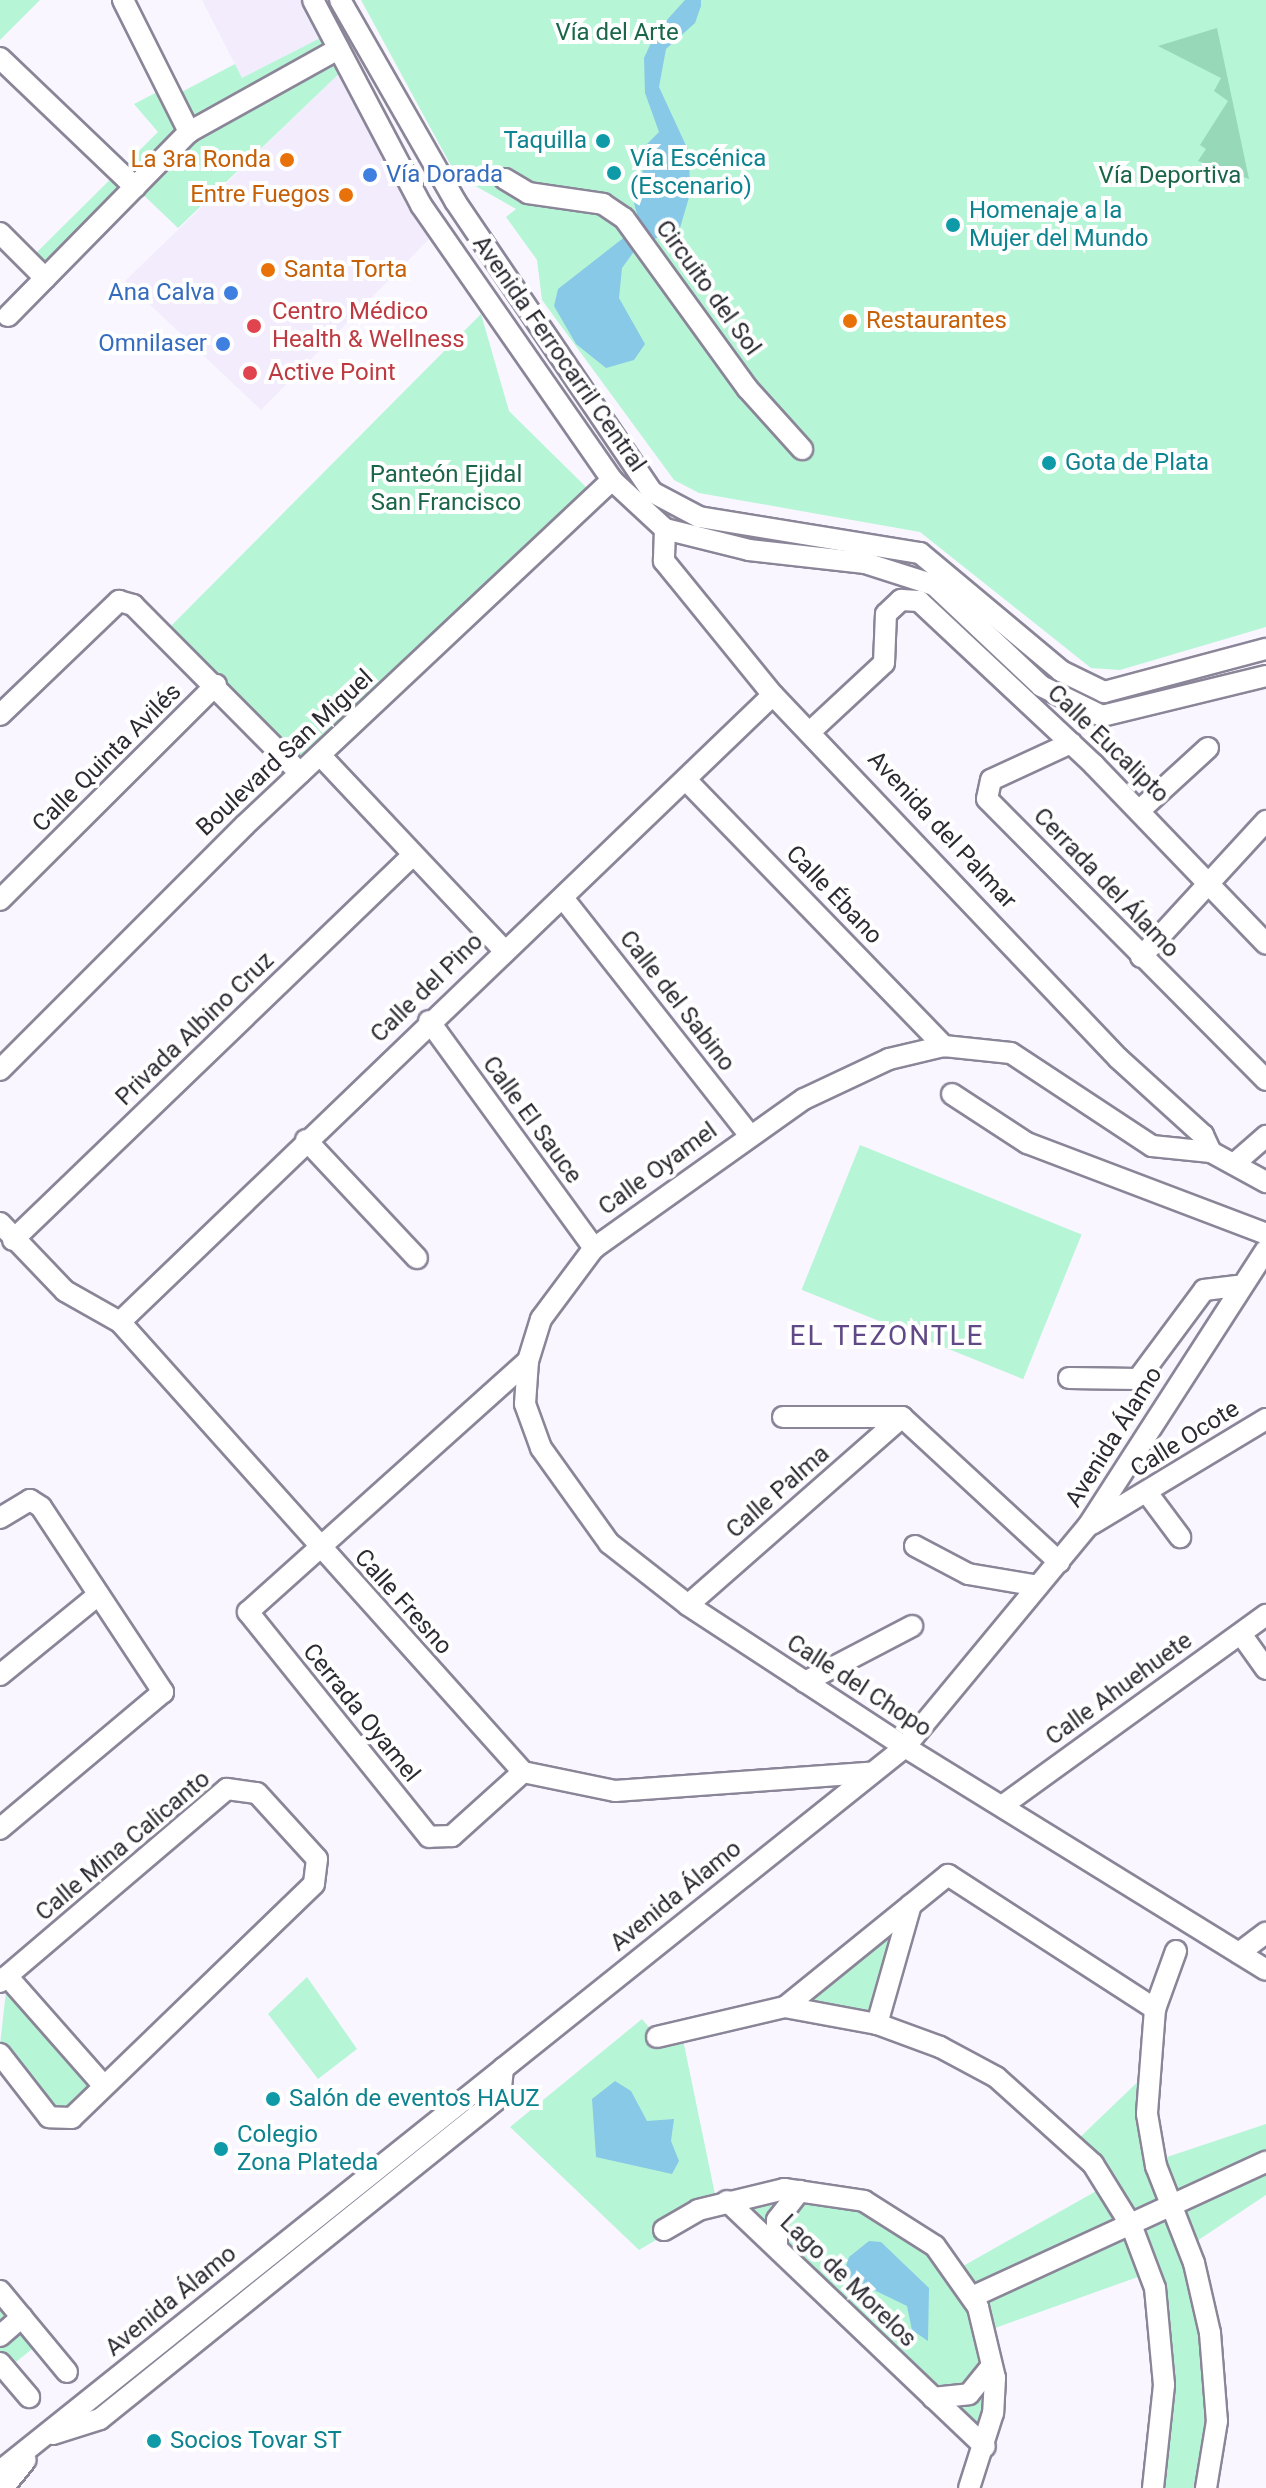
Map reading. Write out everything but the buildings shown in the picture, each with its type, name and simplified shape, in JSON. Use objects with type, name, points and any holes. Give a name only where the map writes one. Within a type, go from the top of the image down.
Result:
[{"type":"street","points":[[123,0],[189,132]]},
{"type":"street","name":"Avenida Ferrocarril Central","points":[[313,0],[421,205],[612,480],[665,529]]},
{"type":"street","name":"Avenida Ferrocarril Central","points":[[340,0],[455,201],[635,473],[652,492],[699,517],[920,553],[1061,671],[1104,692],[1266,649]]},
{"type":"street","points":[[8,316],[189,132],[338,49]]},
{"type":"street","points":[[0,58],[135,187]]},
{"type":"street","name":"Circuito del Sol","points":[[505,179],[528,193],[603,204],[664,267],[748,389],[802,449]]},
{"type":"street","points":[[0,233],[45,278]]},
{"type":"street","name":"Boulevard San Miguel","points":[[0,1070],[300,773],[612,480]]},
{"type":"street","points":[[665,529],[776,554],[865,563],[934,585],[1041,686],[1102,716],[1266,676]]},
{"type":"street","name":"Avenida del Palmar","points":[[665,529],[664,561],[773,695],[812,730],[1118,1058],[1203,1135],[1211,1152]]},
{"type":"street","points":[[776,554],[779,529]]},
{"type":"street","name":"Calle Eucalipto","points":[[812,730],[884,663],[886,614],[901,600],[919,601],[1140,810],[1266,944]]},
{"type":"street","points":[[0,715],[119,601],[133,605],[216,685],[300,773]]},
{"type":"street","name":"Calle Quinta Avilés","points":[[0,900],[216,685]]},
{"type":"street","name":"Calle del Pino","points":[[120,1322],[429,1021],[563,898],[773,695]]},
{"type":"street","name":"Cerrada del Álamo","points":[[1071,743],[991,780],[987,799],[1266,1080]]},
{"type":"street","points":[[1140,810],[1208,748]]},
{"type":"street","points":[[320,755],[504,950]]},
{"type":"street","name":"Calle Ébano","points":[[686,780],[944,1046]]},
{"type":"street","points":[[1141,957],[1266,821]]},
{"type":"street","name":"Privada Albino Cruz","points":[[13,1240],[413,855]]},
{"type":"street","name":"Calle del Sabino","points":[[563,898],[750,1136]]},
{"type":"street","name":"Calle El Sauce","points":[[429,1021],[594,1248]]},
{"type":"street","name":"Calle Oyamel","points":[[528,1361],[541,1319],[594,1248],[750,1136],[844,1079],[944,1046],[1011,1053],[1152,1146],[1211,1152]]},
{"type":"street","points":[[952,1094],[1041,1149],[1266,1234]]},
{"type":"street","points":[[1234,1164],[1266,1136]]},
{"type":"street","points":[[306,1140],[417,1258]]},
{"type":"street","points":[[1211,1152],[1266,1182]]},
{"type":"street","name":"Calle Fresno","points":[[0,1223],[65,1291],[120,1322],[316,1545],[523,1772]]},
{"type":"street","name":"Avenida Álamo","points":[[0,2471],[905,1747],[1088,1526],[1237,1286],[1266,1250]]},
{"type":"street","points":[[1069,1378],[1138,1379],[1204,1290],[1237,1286]]},
{"type":"street","points":[[316,1545],[528,1361]]},
{"type":"street","name":"Calle del Chopo","points":[[528,1361],[525,1404],[563,1487],[609,1543],[688,1605],[905,1747],[1266,1970]]},
{"type":"street","points":[[783,1417],[902,1417],[1059,1562]]},
{"type":"street","name":"Calle Palma","points":[[688,1605],[902,1417]]},
{"type":"street","name":"Calle Ocote","points":[[1088,1526],[1148,1494],[1266,1419]]},
{"type":"street","points":[[1148,1494],[1180,1537]]},
{"type":"street","points":[[0,1518],[30,1500],[41,1507],[163,1692],[0,1829]]},
{"type":"street","name":"Cerrada Oyamel","points":[[316,1545],[248,1612],[429,1837],[440,1841],[523,1772]]},
{"type":"street","points":[[915,1546],[968,1574],[1038,1586]]},
{"type":"street","points":[[0,1675],[98,1595]]},
{"type":"street","name":"Calle Ahuehuete","points":[[1002,1806],[1266,1615]]},
{"type":"street","points":[[805,1682],[912,1626]]},
{"type":"street","points":[[1241,1634],[1266,1669]]},
{"type":"street","points":[[523,1772],[615,1791],[869,1773]]},
{"type":"street","name":"Calle Mina Calicanto","points":[[0,2054],[17,2077],[59,2120],[72,2118],[314,1884],[317,1859],[257,1793],[227,1789],[4,1979],[103,2085]]},
{"type":"street","points":[[785,2007],[948,1875],[1155,2009]]},
{"type":"street","points":[[877,2024],[911,1905]]},
{"type":"street","points":[[1239,1953],[1266,1933]]},
{"type":"street","points":[[1176,1951],[1155,2009],[1147,2114],[1156,2166],[1204,2301],[1217,2376],[1206,2488]]},
{"type":"street","points":[[657,2037],[785,2007],[877,2024],[996,2077],[1093,2164],[1132,2227],[1155,2288],[1161,2344],[1163,2420],[1153,2488]]},
{"type":"street","points":[[0,2090],[17,2077]]},
{"type":"street","points":[[972,2297],[1132,2227],[1266,2162]]},
{"type":"street","points":[[777,2248],[777,2220],[800,2191]]},
{"type":"street","name":"Lago de Morelos","points":[[664,2230],[727,2201],[800,2191],[864,2201],[935,2246],[972,2297],[992,2366],[985,2447],[969,2488]]},
{"type":"street","name":"Lago de Morelos","points":[[727,2201],[985,2447]]},
{"type":"street","points":[[0,2291],[67,2372]]},
{"type":"street","points":[[0,2336],[22,2317]]},
{"type":"street","points":[[0,2363],[29,2397]]},
{"type":"street","points":[[933,2398],[969,2394],[992,2366]]},
{"type":"street","points":[[3,2488],[42,2437]]},
{"type":"shaded area","points":[[202,0],[313,0],[330,33],[242,78]]},
{"type":"shaded area","name":"Vía Dorada","points":[[347,66],[439,229],[261,410],[125,281]]},
{"type":"green space","points":[[0,0],[40,0],[0,40]]},
{"type":"green space","points":[[361,0],[1266,0],[1266,627],[1120,670],[1091,668],[920,532],[699,493],[674,480],[542,300],[537,260],[506,217],[516,209],[456,175]]},
{"type":"green space","points":[[1217,28],[1249,179],[1198,161],[1206,149],[1200,145],[1228,101],[1214,91],[1221,78],[1158,46]]},
{"type":"green space","points":[[330,33],[347,66],[178,228],[135,187],[45,278],[28,261],[158,132],[134,104],[167,87],[172,97],[235,64],[242,78]]},
{"type":"green space","name":"Panteón Ejidal San Francisco","points":[[481,314],[509,411],[588,489],[307,765],[169,628]]},
{"type":"green space","points":[[860,1145],[1082,1235],[1023,1379],[802,1290]]},
{"type":"green space","points":[[911,1905],[877,2024],[785,2007]]},
{"type":"green space","points":[[307,1977],[357,2049],[318,2079],[268,2014]]},
{"type":"green space","points":[[6,1991],[93,2089],[60,2117],[0,2045]]},
{"type":"green space","points":[[642,2019],[657,2037],[681,2030],[717,2204],[639,2250],[510,2127]]},
{"type":"green space","points":[[1149,2071],[1155,2161],[1266,2124],[1266,2195],[1188,2247],[1210,2333],[1206,2488],[1153,2488],[1163,2420],[1149,2273],[984,2332],[985,2447],[738,2197],[836,2195],[956,2270],[1107,2185],[1073,2144]]},
{"type":"green space","points":[[0,2291],[42,2341],[6,2370],[0,2363]]},
{"type":"water","points":[[685,0],[701,0],[701,6],[695,23],[666,49],[659,87],[689,152],[690,194],[680,228],[638,246],[622,268],[619,298],[645,344],[634,360],[606,368],[576,344],[554,306],[558,289],[640,225],[634,203],[643,174],[639,152],[659,132],[645,93],[644,58],[656,32]]},
{"type":"water","points":[[615,2081],[631,2091],[647,2121],[674,2119],[671,2141],[679,2161],[672,2174],[596,2157],[592,2099]]},
{"type":"water","points":[[869,2241],[881,2242],[929,2288],[928,2341],[912,2330],[907,2306],[843,2275],[849,2257]]},
{"type":"place","name":"Taquilla","points":[[603,141]]},
{"type":"place","name":"La 3ra Ronda","points":[[287,160]]},
{"type":"place","name":"Vía Escénica (Escenario)","points":[[614,173]]},
{"type":"place","name":"Vía Dorada","points":[[370,175]]},
{"type":"place","name":"Entre Fuegos","points":[[346,195]]},
{"type":"place","name":"Homenaje a la Mujer del Mundo","points":[[953,225]]},
{"type":"place","name":"Santa Torta","points":[[268,270]]},
{"type":"place","name":"Ana Calva","points":[[231,293]]},
{"type":"place","name":"Restaurantes","points":[[850,321]]},
{"type":"place","name":"Centro Médico Health & Wellness","points":[[254,326]]},
{"type":"place","name":"Omnilaser","points":[[223,344]]},
{"type":"place","name":"Active Point","points":[[250,373]]},
{"type":"place","name":"Gota de Plata","points":[[1049,463]]},
{"type":"place","name":"Salón de eventos HAUZ","points":[[273,2099]]},
{"type":"place","name":"Colegio Zona Plateda","points":[[221,2149]]},
{"type":"place","name":"Socios Tovar ST","points":[[154,2441]]},
{"type":"district","name":"EL TEZONTLE","points":[[887,1336]]},
{"type":"park label","name":"Vía del Arte","points":[[617,33]]},
{"type":"park label","name":"Vía Deportiva","points":[[1170,176]]}]
